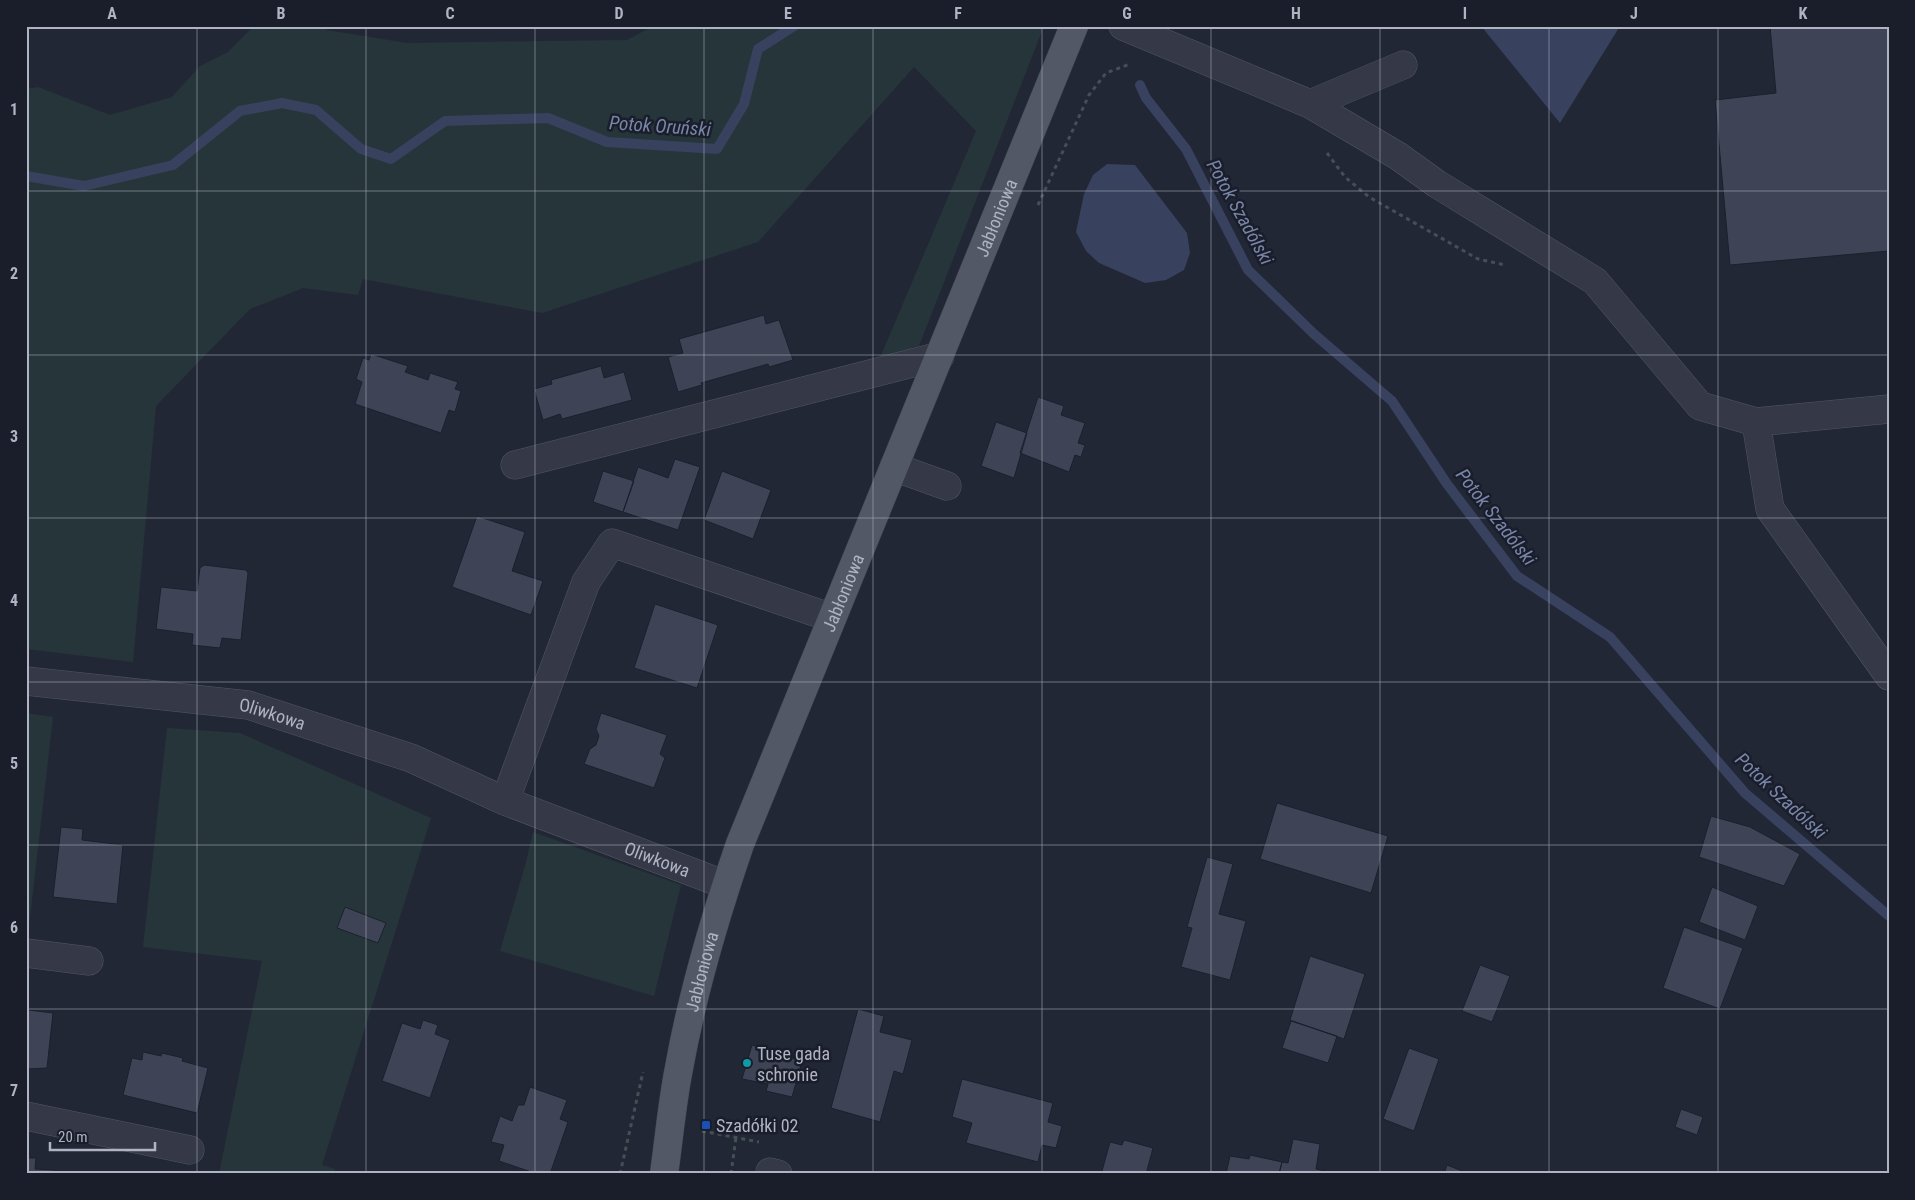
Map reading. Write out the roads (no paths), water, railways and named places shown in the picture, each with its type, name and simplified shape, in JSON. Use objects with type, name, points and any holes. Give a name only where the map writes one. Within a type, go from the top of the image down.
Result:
[{"type":"main road","name":"Jabłoniowa","points":[[664,1174],[679,1068],[726,885],[740,844],[1074,26]]},
{"type":"street","points":[[1124,26],[1310,104],[1595,281],[1700,406],[1756,422],[1889,409]]},
{"type":"street","points":[[1310,104],[1403,65]]},
{"type":"street","points":[[515,465],[940,356]]},
{"type":"street","points":[[1756,422],[1770,509],[1889,676]]},
{"type":"street","points":[[894,467],[947,486]]},
{"type":"street","points":[[505,800],[586,582],[612,543],[832,618]]},
{"type":"street","name":"Oliwkowa","points":[[26,681],[248,705],[411,758],[505,800],[726,885]]},
{"type":"street","points":[[26,953],[89,961]]},
{"type":"street","points":[[26,1116],[190,1150]]},
{"type":"water","points":[[1481,26],[1620,26],[1560,123]]},
{"type":"water","points":[[1107,164],[1135,165],[1187,233],[1190,253],[1184,270],[1166,280],[1145,283],[1099,263],[1086,251],[1076,232],[1084,194],[1093,175]]},
{"type":"waterway","name":"Potok Oruński","points":[[26,176],[84,186],[173,165],[240,111],[282,103],[316,110],[361,149],[391,159],[445,121],[548,118],[607,142],[717,149],[744,104],[758,49],[794,26]]},
{"type":"waterway","name":"Potok Szadólski","points":[[1140,85],[1146,98],[1186,149],[1248,270],[1314,334],[1392,401],[1447,484],[1517,576],[1610,637],[1745,793],[1889,916]]},
{"type":"place","name":"Tuse gada schronie","points":[[747,1063]]},
{"type":"place","name":"Szadółki 02","points":[[706,1125]]}]
